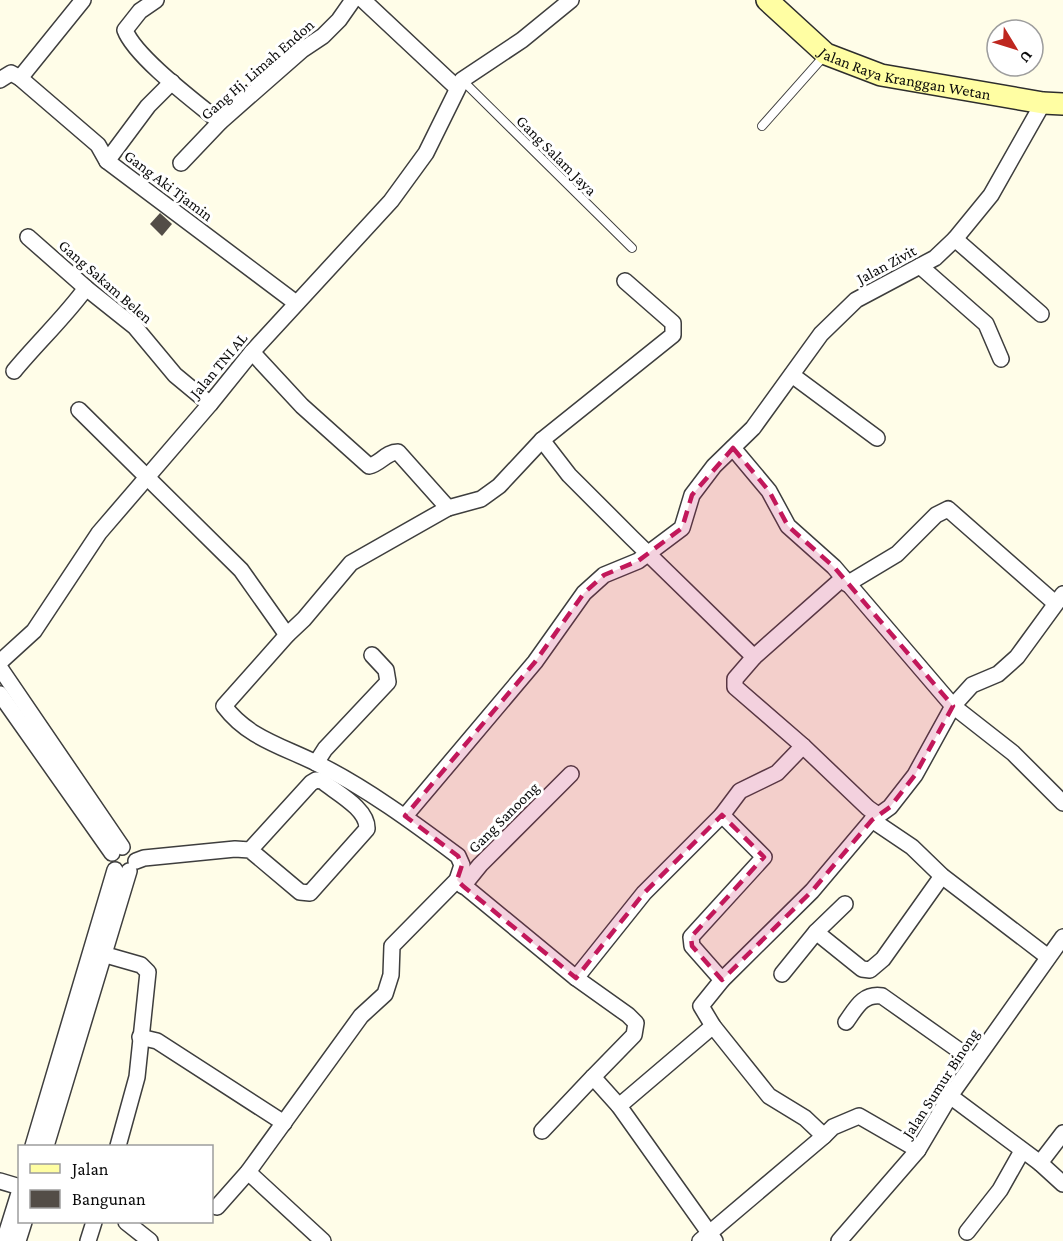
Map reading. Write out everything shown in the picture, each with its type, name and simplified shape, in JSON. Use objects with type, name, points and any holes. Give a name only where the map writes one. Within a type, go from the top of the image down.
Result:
[{"type":"main road","name":"Jalan Raya Kranggan Wetan","points":[[767,0],[826,54],[882,75],[1053,104]]},
{"type":"street","points":[[0,80],[11,73],[20,78],[83,0]]},
{"type":"street","points":[[156,0],[140,11],[125,30],[129,40],[172,82],[220,122]]},
{"type":"street","name":"Gang Hj. Limah Endon","points":[[181,163],[220,122],[302,50],[323,36],[339,20],[353,0]]},
{"type":"street","points":[[363,0],[460,84],[522,40],[571,0]]},
{"type":"street","name":"Gang Aki Tjamin","points":[[20,78],[98,145],[107,161],[296,303]]},
{"type":"street","points":[[107,161],[148,106],[172,82]]},
{"type":"street","name":"Jalan TNI AL","points":[[0,662],[34,631],[99,533],[252,352],[391,201],[426,153],[460,84]]},
{"type":"street","name":"Jalan Zivit","points":[[405,816],[535,662],[584,593],[604,575],[638,561],[682,528],[692,495],[714,466],[753,428],[821,334],[856,300],[935,258],[955,239],[991,195],[1053,104]]},
{"type":"street","name":"Gang Sakam Belen","points":[[28,237],[135,327],[176,375],[210,404]]},
{"type":"street","points":[[955,239],[1041,314]]},
{"type":"street","points":[[920,266],[986,324],[1001,360]]},
{"type":"street","points":[[542,1131],[634,1035],[636,1023],[576,978],[460,883],[462,865],[458,856],[405,816],[316,763],[269,743],[234,719],[224,706],[304,619],[351,563],[447,508],[481,499],[499,486],[542,440],[673,335],[673,323],[625,281]]},
{"type":"street","points":[[14,371],[66,314],[86,288]]},
{"type":"street","points":[[252,352],[302,406],[369,466],[376,464],[389,453],[398,452],[447,508]]},
{"type":"street","points":[[792,375],[877,438]]},
{"type":"street","points":[[79,410],[241,570],[287,635]]},
{"type":"street","points":[[542,440],[569,475],[754,657]]},
{"type":"street","points":[[733,448],[769,491],[788,526],[834,567],[953,706],[1013,753],[1063,803]]},
{"type":"street","points":[[824,1136],[805,1118],[769,1096],[713,1026],[701,1006],[722,980],[812,891],[875,818],[890,807],[915,775],[953,706],[972,685],[998,674],[1017,657],[1059,598],[948,509],[936,515],[897,554],[845,581],[754,657],[735,679],[735,687],[803,746],[868,808],[875,818],[912,847],[942,876],[1048,957]]},
{"type":"street","points":[[316,763],[325,749],[387,682],[386,670],[372,655]]},
{"type":"street","points":[[0,668],[52,758]]},
{"type":"street","points":[[0,694],[52,758],[117,850]]},
{"type":"street","points":[[576,978],[644,892],[722,815],[740,791],[777,772],[803,746]]},
{"type":"street","name":"Gang Sanoong","points":[[217,1207],[248,1172],[361,1016],[385,994],[391,975],[392,946],[480,865],[571,774]]},
{"type":"street","points":[[117,850],[110,864],[235,849],[250,850],[300,892],[310,893],[367,829],[367,822],[360,811],[322,782],[316,780],[250,850]]},
{"type":"street","points":[[722,815],[764,857],[691,937],[692,946],[722,980]]},
{"type":"street","points":[[46,1145],[106,955],[132,863],[127,848],[117,850]]},
{"type":"street","points":[[33,1145],[132,863]]},
{"type":"street","points":[[816,932],[862,969],[870,970],[883,959],[942,876]]},
{"type":"street","points":[[782,974],[816,932],[845,904]]},
{"type":"street","name":"Jalan Sumur Binong","points":[[849,1238],[918,1150],[950,1096],[1063,937]]},
{"type":"street","points":[[106,955],[141,965],[148,972],[137,1077],[118,1145]]},
{"type":"street","points":[[846,1022],[865,997],[873,994],[882,996],[974,1061]]},
{"type":"street","points":[[619,1106],[713,1026]]},
{"type":"street","points":[[140,1037],[157,1041],[284,1123]]},
{"type":"street","points":[[592,1077],[619,1106],[708,1239],[833,1127],[859,1116],[918,1150]]},
{"type":"street","points":[[950,1096],[1040,1163],[1063,1184]]},
{"type":"street","points":[[1040,1163],[1063,1133]]},
{"type":"street","points":[[967,1232],[1000,1190],[1022,1151]]},
{"type":"street","points":[[248,1172],[323,1241]]},
{"type":"street","points":[[0,1181],[18,1187]]},
{"type":"street","points":[[4,1241],[18,1195]]},
{"type":"street","points":[[18,1241],[23,1223]]},
{"type":"street","points":[[88,1241],[93,1223]]},
{"type":"street","points":[[128,1223],[150,1241]]},
{"type":"lane","points":[[762,126],[826,54]]},
{"type":"lane","name":"Gang Salam Jaya","points":[[460,84],[632,248]]},
{"type":"highlighted area","points":[[733,448],[769,491],[788,526],[834,567],[953,706],[915,775],[890,807],[872,820],[812,891],[722,980],[692,946],[691,937],[764,857],[722,815],[644,893],[576,978],[463,886],[457,880],[462,865],[458,856],[405,816],[535,662],[584,593],[604,575],[638,561],[682,528],[692,495]]},
{"type":"building","points":[[160,213],[172,224],[162,236],[150,224]]},
{"type":"building","points":[[129,299],[141,311],[130,322],[118,311]]}]
